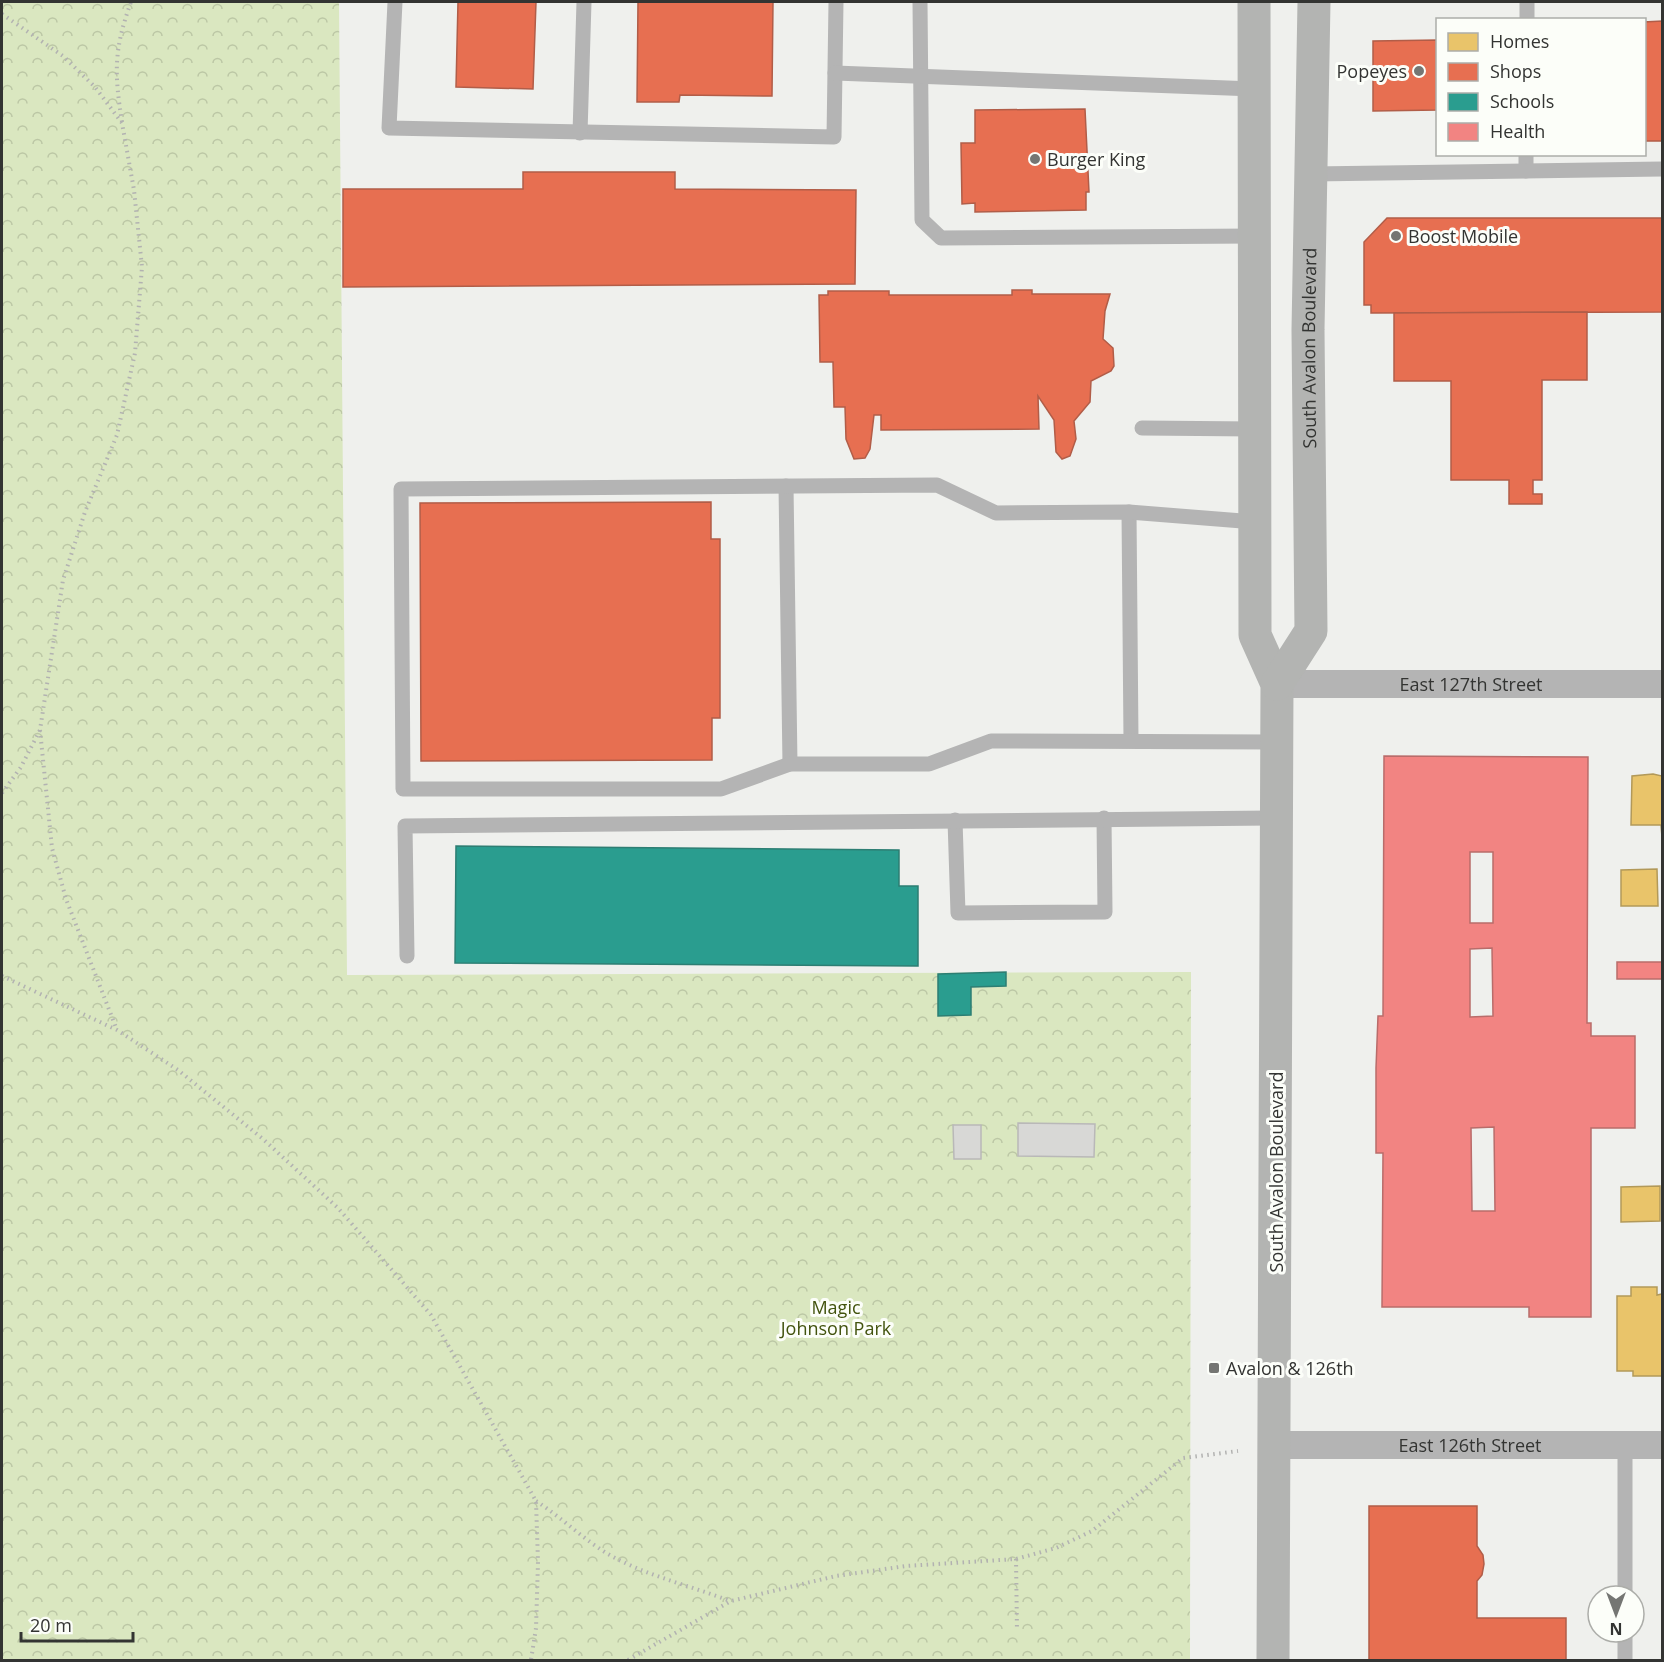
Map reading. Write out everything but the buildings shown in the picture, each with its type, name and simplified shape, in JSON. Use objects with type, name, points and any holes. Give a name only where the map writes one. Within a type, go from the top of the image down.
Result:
[{"type":"main road","name":"South Avalon Boulevard","points":[[1254,2],[1255,635],[1277,684],[1273,1660]]},
{"type":"main road","name":"South Avalon Boulevard","points":[[1277,684],[1311,631],[1308,330],[1314,2]]},
{"type":"street","name":"East 127th Street","points":[[1277,684],[1662,684]]},
{"type":"street","name":"East 126th Street","points":[[1275,1445],[1662,1445]]},
{"type":"lane","points":[[395,2],[390,128],[834,137],[836,2]]},
{"type":"lane","points":[[580,133],[584,2]]},
{"type":"lane","points":[[920,2],[922,220],[941,238],[1255,236]]},
{"type":"lane","points":[[1527,2],[1527,18]]},
{"type":"lane","points":[[835,73],[1254,88]]},
{"type":"lane","points":[[1526,156],[1526,171]]},
{"type":"lane","points":[[1312,174],[1662,169]]},
{"type":"lane","points":[[1142,428],[1254,429]]},
{"type":"lane","points":[[1255,522],[1130,512],[996,513],[937,485],[401,489],[403,789],[721,789],[790,764],[929,764],[991,741],[1277,742]]},
{"type":"lane","points":[[786,486],[790,764]]},
{"type":"lane","points":[[1130,512],[1131,740]]},
{"type":"lane","points":[[956,820],[958,913],[1105,912],[1104,818]]},
{"type":"lane","points":[[406,956],[405,826],[1277,818]]},
{"type":"lane","points":[[1624,1445],[1624,1584]]},
{"type":"lane","points":[[1624,1644],[1624,1660]]},
{"type":"path","points":[[117,1030],[66,899],[52,848],[40,730],[63,580],[85,512],[117,435],[135,353],[142,267],[134,190],[116,83],[116,50],[131,2]]},
{"type":"path","points":[[2,14],[63,56],[95,87],[122,123]]},
{"type":"path","points":[[2,793],[21,767],[40,730]]},
{"type":"path","points":[[2,976],[117,1030],[178,1070],[263,1139],[338,1208],[431,1315],[536,1501],[607,1553],[651,1576],[697,1588],[731,1601]]},
{"type":"path","points":[[628,1660],[731,1601],[836,1576],[906,1566],[1016,1559],[1056,1548],[1092,1532],[1183,1458],[1275,1445]]},
{"type":"path","points":[[531,1660],[536,1628],[536,1501]]},
{"type":"path","points":[[1016,1559],[1017,1631]]},
{"type":"green space","name":"Magic Johnson Park","points":[[2,2],[339,2],[347,975],[1191,972],[1190,1660],[2,1660]]},
{"type":"place","name":"Popeyes","points":[[1419,71]]},
{"type":"place","name":"Burger King","points":[[1035,159]]},
{"type":"place","name":"Boost Mobile","points":[[1396,236]]},
{"type":"place","name":"Avalon & 126th","points":[[1214,1368]]}]
